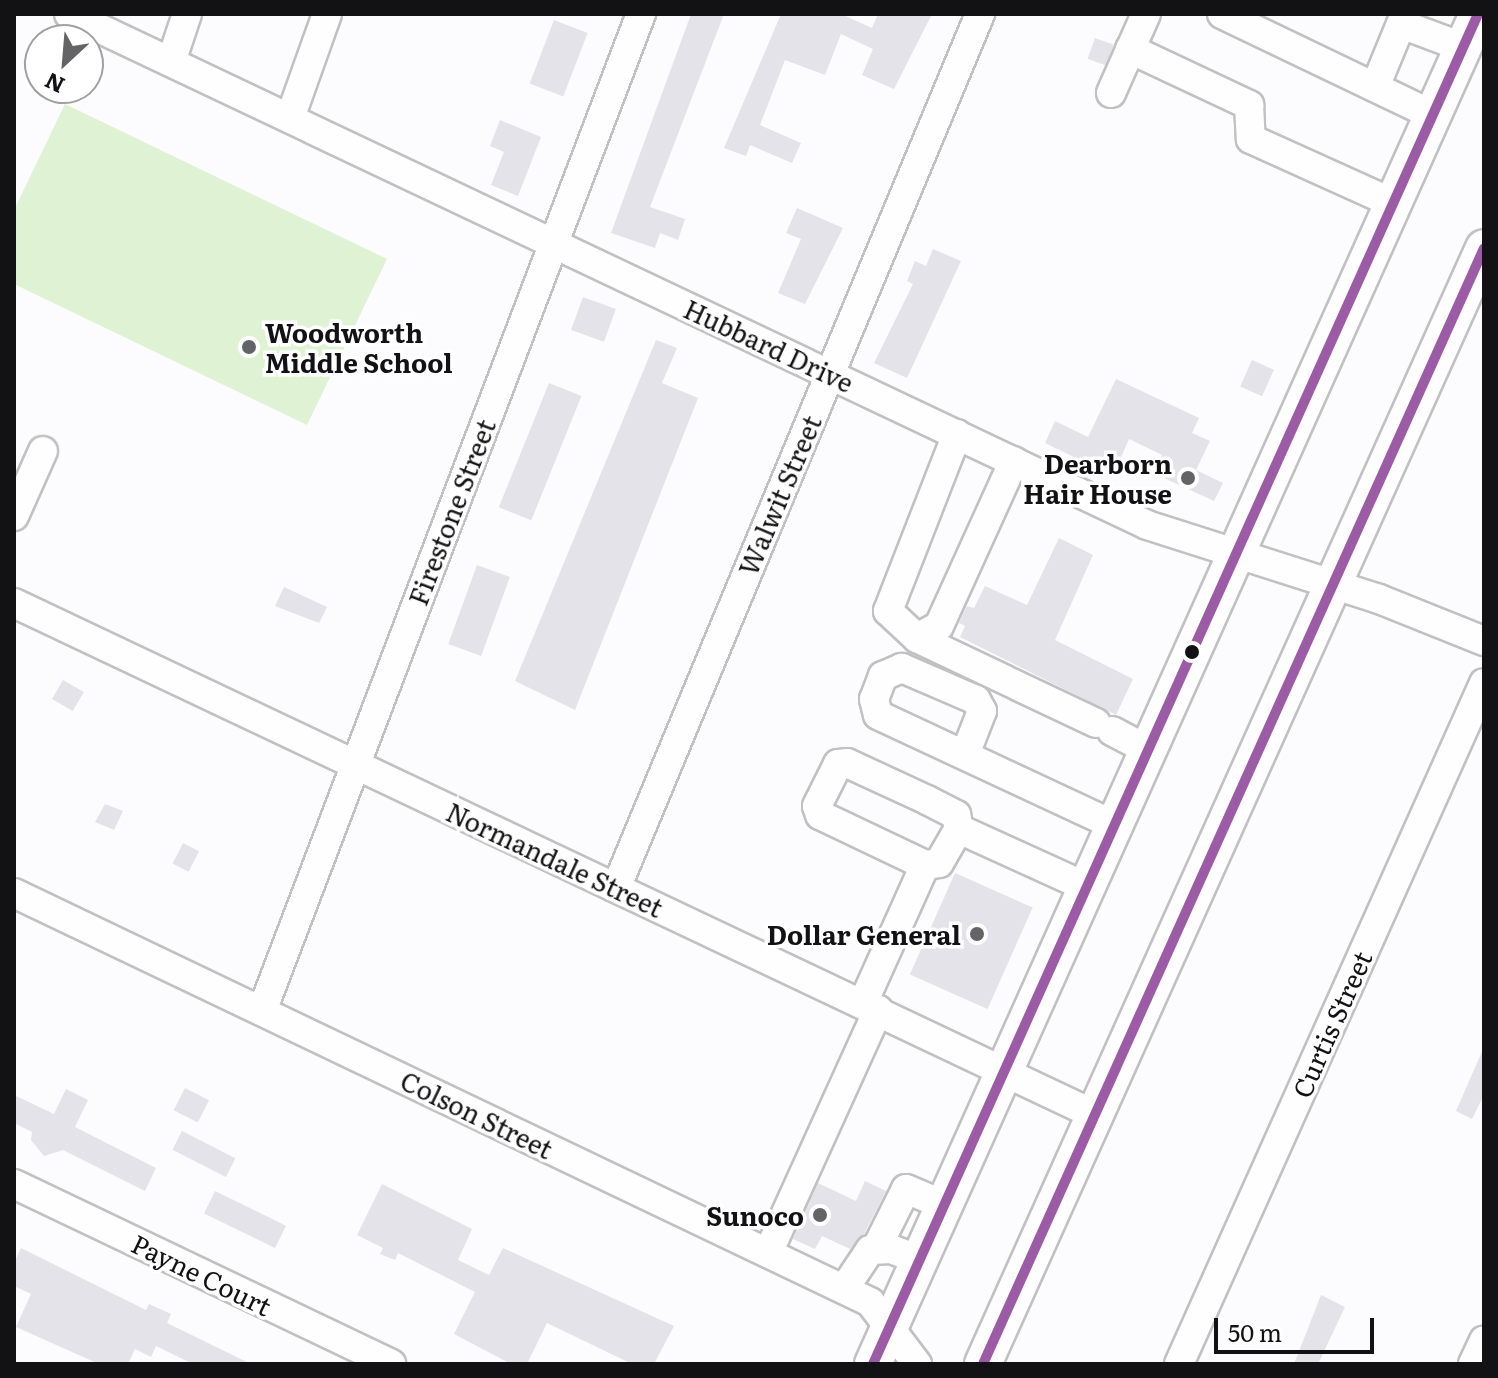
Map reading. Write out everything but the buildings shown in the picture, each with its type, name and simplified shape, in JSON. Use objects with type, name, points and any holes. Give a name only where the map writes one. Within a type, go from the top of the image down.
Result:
[{"type":"main road","points":[[873,1364],[1478,14]]},
{"type":"main road","points":[[983,1364],[1484,248]]},
{"type":"street","name":"Hubbard Drive","points":[[69,14],[1147,525],[1333,586],[1484,641]]},
{"type":"street","points":[[171,62],[187,14]]},
{"type":"street","points":[[290,118],[327,14]]},
{"type":"street","name":"Firestone Street","points":[[262,1011],[641,14]]},
{"type":"street","name":"Walwit Street","points":[[616,888],[980,14]]},
{"type":"street","points":[[1111,93],[1146,14]]},
{"type":"street","points":[[1222,14],[1433,115]]},
{"type":"street","points":[[1375,87],[1391,19],[1463,47]]},
{"type":"street","points":[[1130,49],[1249,105],[1251,139],[1393,203]]},
{"type":"street","points":[[957,434],[890,604],[895,620],[917,638],[1148,750]]},
{"type":"street","points":[[14,516],[43,451]]},
{"type":"street","points":[[917,638],[939,626],[1014,461]]},
{"type":"street","name":"Normandale Street","points":[[14,603],[1095,1115]]},
{"type":"street","name":"Curtis Street","points":[[1179,1364],[1484,683]]},
{"type":"street","points":[[966,752],[1114,825]]},
{"type":"street","points":[[847,763],[956,815],[959,829],[939,863],[925,865],[820,815],[817,806],[838,764],[847,763]]},
{"type":"street","points":[[959,829],[1086,887]]},
{"type":"street","points":[[768,1253],[871,1007],[925,865]]},
{"type":"street","name":"Colson Street","points":[[14,893],[870,1302],[917,1364]]},
{"type":"street","name":"Payne Court","points":[[14,1184],[391,1364]]},
{"type":"street","points":[[844,1289],[858,1264],[876,1249],[906,1189],[944,1205]]},
{"type":"street","points":[[876,1249],[920,1260]]},
{"type":"street","points":[[1473,1364],[1484,1340]]},
{"type":"green space","points":[[65,104],[387,259],[307,425],[14,284],[14,210]]},
{"type":"transit line","points":[[873,1364],[1478,14]]},
{"type":"transit line","points":[[983,1364],[1484,248]]},
{"type":"place","name":"Woodworth Middle School","points":[[249,347]]},
{"type":"place","name":"Dearborn Hair House","points":[[1188,478]]},
{"type":"place","name":"Dollar General","points":[[977,934]]},
{"type":"place","name":"Sunoco","points":[[820,1215]]}]
